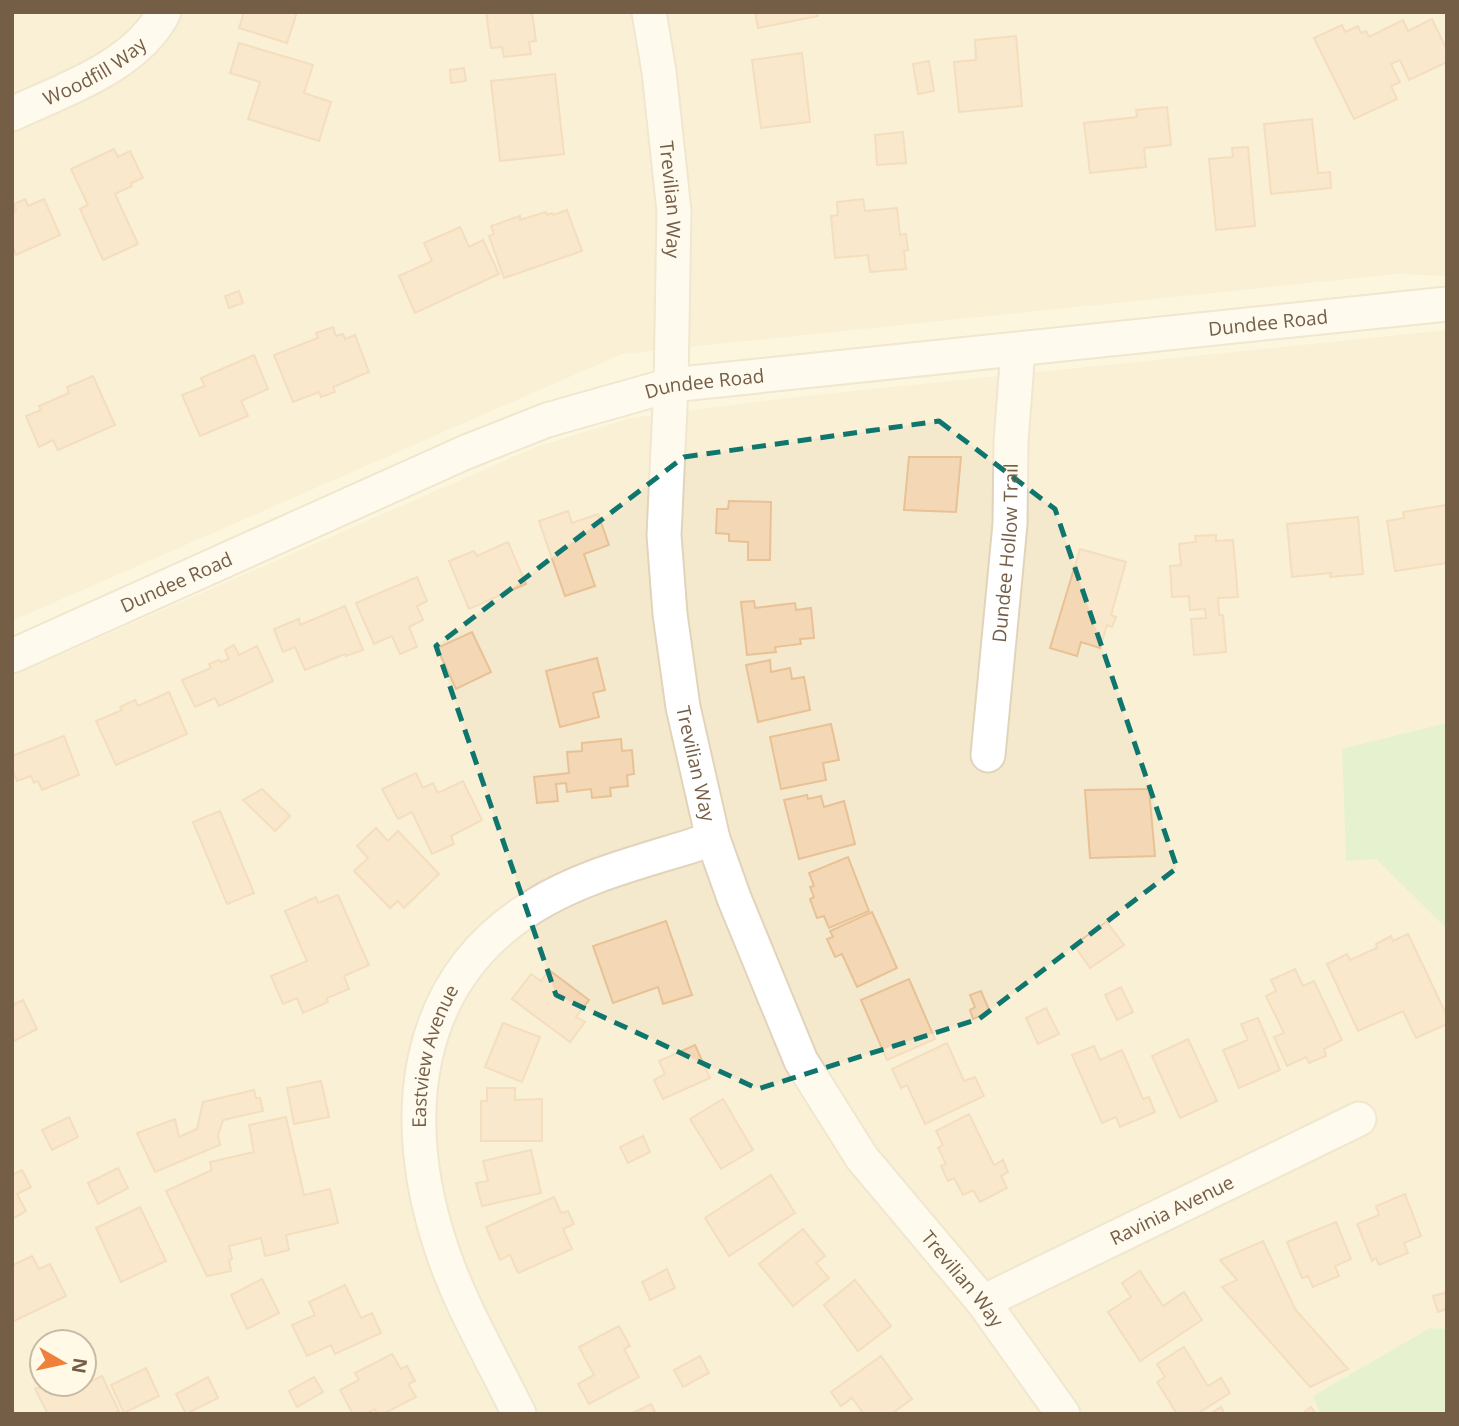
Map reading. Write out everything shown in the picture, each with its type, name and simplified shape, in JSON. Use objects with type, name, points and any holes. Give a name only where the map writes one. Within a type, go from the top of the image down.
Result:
[{"type":"street","name":"Woodfill Way","points":[[12,114],[118,62],[146,37],[164,12]]},
{"type":"street","name":"Trevilian Way","points":[[649,12],[659,72],[674,211],[671,385],[664,534],[670,614],[683,707],[713,839],[734,898],[801,1060],[862,1158],[984,1302],[1063,1414]]},
{"type":"street","name":"Dundee Road","points":[[12,656],[466,452],[547,420],[671,385],[1447,304]]},
{"type":"street","name":"Dundee Hollow Trail","points":[[988,755],[1010,524],[1011,441],[1018,350]]},
{"type":"street","name":"Eastview Avenue","points":[[519,1414],[464,1302],[443,1251],[426,1192],[418,1136],[418,1100],[428,1042],[455,982],[478,951],[512,920],[568,889],[713,839]]},
{"type":"street","name":"Ravinia Avenue","points":[[984,1302],[1359,1119]]},
{"type":"highlighted area","points":[[939,421],[1055,509],[1177,868],[979,1019],[758,1089],[556,995],[436,646],[684,457]]},
{"type":"shaded area","points":[[12,12],[1447,12],[1447,276],[1397,274],[622,354],[12,621]]},
{"type":"shaded area","points":[[1447,330],[1447,723],[1342,750],[1346,861],[1376,859],[1447,927],[1447,1329],[1430,1328],[1313,1396],[1320,1414],[12,1414],[12,676],[538,446],[631,418],[804,396]]},
{"type":"green space","points":[[1447,723],[1447,929],[1376,859],[1346,861],[1342,749]]},
{"type":"green space","points":[[1430,1328],[1447,1329],[1447,1414],[1320,1414],[1313,1396]]},
{"type":"building","points":[[244,12],[297,12],[287,43],[239,28]]},
{"type":"building","points":[[486,12],[532,12],[536,41],[529,42],[531,54],[504,57],[502,47],[491,48]]},
{"type":"building","points":[[755,12],[817,12],[818,16],[758,28]]},
{"type":"building","points":[[1432,19],[1447,50],[1447,62],[1409,80],[1400,60],[1391,64],[1400,82],[1391,86],[1397,99],[1354,119],[1314,38],[1342,25],[1345,32],[1358,26],[1361,33],[1366,31],[1369,37],[1403,20],[1408,31]]},
{"type":"building","points":[[1016,36],[1022,106],[959,112],[954,62],[976,60],[975,40]]},
{"type":"building","points":[[239,43],[313,65],[304,93],[331,102],[319,141],[248,119],[260,82],[230,73]]},
{"type":"building","points":[[802,53],[810,122],[761,128],[752,60]]},
{"type":"building","points":[[929,61],[934,91],[918,94],[913,64]]},
{"type":"building","points":[[464,68],[466,81],[451,83],[450,70]]},
{"type":"building","points":[[555,74],[564,154],[500,161],[491,81]]},
{"type":"building","points":[[1167,107],[1171,145],[1144,148],[1146,167],[1090,173],[1084,123],[1137,117],[1136,110]]},
{"type":"building","points":[[1312,119],[1318,173],[1330,172],[1331,188],[1271,194],[1264,124]]},
{"type":"building","points":[[903,132],[906,163],[877,165],[875,135]]},
{"type":"building","points":[[1248,147],[1255,226],[1216,230],[1209,159],[1233,157],[1232,148]]},
{"type":"building","points":[[114,149],[118,157],[130,151],[143,178],[115,194],[138,244],[103,260],[80,209],[88,205],[71,169]]},
{"type":"building","points":[[25,199],[28,206],[44,199],[60,235],[16,255],[12,245],[12,213],[16,211],[14,204]]},
{"type":"building","points":[[863,199],[865,211],[897,208],[900,235],[906,234],[906,269],[870,272],[868,255],[835,258],[831,216],[838,215],[837,202]]},
{"type":"building","points":[[567,210],[582,251],[504,278],[489,236],[494,234],[491,226],[520,216],[520,220],[546,212],[547,215],[553,215]]},
{"type":"building","points":[[460,227],[469,247],[483,240],[499,274],[415,313],[399,276],[432,261],[424,243]]},
{"type":"building","points":[[239,291],[243,303],[229,308],[225,296]]},
{"type":"building","points":[[333,327],[336,336],[343,334],[345,339],[355,335],[369,372],[333,387],[335,392],[321,397],[319,392],[293,402],[274,355],[318,338],[316,333]]},
{"type":"building","points":[[254,355],[268,389],[241,401],[248,416],[200,436],[182,395],[205,386],[201,378]]},
{"type":"building","points":[[93,376],[115,425],[58,450],[53,440],[39,447],[26,416],[41,410],[39,406],[69,393],[67,387]]},
{"type":"building","points":[[909,457],[961,457],[956,512],[904,510]]},
{"type":"building","points":[[729,501],[771,502],[770,560],[748,560],[748,542],[729,541],[729,534],[716,533],[717,509],[728,509]]},
{"type":"building","points":[[1447,505],[1447,563],[1395,571],[1387,521],[1404,518],[1403,512]]},
{"type":"building","points":[[568,511],[572,523],[598,514],[609,545],[584,554],[595,586],[565,596],[539,521]]},
{"type":"building","points":[[1358,517],[1363,574],[1330,577],[1331,573],[1292,577],[1287,524]]},
{"type":"building","points":[[1216,535],[1216,541],[1233,540],[1238,597],[1218,598],[1219,615],[1223,615],[1226,652],[1194,655],[1191,619],[1206,618],[1205,609],[1190,610],[1189,596],[1172,597],[1170,566],[1181,565],[1179,544],[1196,542],[1195,536]]},
{"type":"building","points":[[508,542],[526,584],[469,609],[449,561],[474,551],[477,556]]},
{"type":"building","points":[[1080,549],[1126,562],[1111,615],[1116,617],[1112,627],[1107,625],[1100,648],[1081,642],[1077,656],[1050,648]]},
{"type":"building","points":[[417,577],[427,601],[417,606],[423,620],[409,627],[417,647],[400,654],[392,636],[374,644],[356,603]]},
{"type":"building","points":[[754,601],[755,608],[795,603],[796,610],[811,608],[814,638],[800,639],[801,644],[775,647],[776,652],[747,655],[741,602]]},
{"type":"building","points":[[345,606],[363,650],[305,670],[295,647],[283,652],[274,629],[299,619],[300,625]]},
{"type":"building","points":[[472,632],[491,672],[456,689],[437,648]]},
{"type":"building","points":[[234,645],[239,655],[257,646],[273,681],[219,706],[215,698],[195,707],[182,680],[211,668],[209,664],[229,659],[225,650]]},
{"type":"building","points":[[597,658],[605,690],[593,693],[599,717],[560,727],[546,671]]},
{"type":"building","points":[[770,660],[771,672],[790,668],[792,679],[804,677],[810,710],[758,722],[746,665]]},
{"type":"building","points":[[169,692],[187,734],[116,765],[96,721],[122,710],[120,707],[135,700],[138,706]]},
{"type":"building","points":[[831,724],[839,760],[823,763],[826,780],[781,789],[770,737]]},
{"type":"building","points":[[64,736],[79,775],[42,790],[38,781],[34,783],[31,776],[17,781],[12,770],[12,756]]},
{"type":"building","points":[[621,739],[622,751],[632,750],[634,774],[627,775],[628,786],[610,788],[611,796],[592,798],[591,789],[567,792],[566,783],[556,784],[558,801],[537,803],[534,777],[569,773],[567,752],[582,751],[582,743]]},
{"type":"building","points":[[416,773],[423,788],[433,783],[438,793],[463,781],[482,820],[451,836],[454,844],[432,854],[412,812],[398,819],[382,789]]},
{"type":"building","points":[[262,789],[290,816],[275,831],[243,800]]},
{"type":"building","points":[[1149,789],[1155,856],[1090,858],[1085,790]]},
{"type":"building","points":[[807,795],[808,799],[821,796],[824,807],[844,801],[855,844],[799,859],[784,800]]},
{"type":"building","points":[[220,811],[254,893],[227,904],[193,822]]},
{"type":"building","points":[[376,828],[388,841],[398,831],[439,874],[404,908],[398,901],[390,908],[354,871],[368,858],[357,846]]},
{"type":"building","points":[[848,857],[869,911],[829,928],[824,916],[817,918],[810,899],[814,897],[810,887],[814,886],[809,873]]},
{"type":"building","points":[[338,895],[369,965],[344,976],[349,989],[327,998],[328,1002],[303,1013],[297,998],[283,1004],[271,976],[307,961],[285,911],[316,897],[318,903]]},
{"type":"building","points":[[872,912],[897,968],[857,987],[842,954],[835,957],[827,939],[833,937],[830,931]]},
{"type":"building","points":[[666,921],[692,995],[663,1004],[658,987],[613,1003],[593,946]]},
{"type":"building","points":[[1107,922],[1124,945],[1090,968],[1074,945]]},
{"type":"building","points":[[1408,934],[1447,1016],[1447,1024],[1416,1038],[1403,1011],[1358,1031],[1327,964],[1347,954],[1350,960],[1377,948],[1376,944],[1391,936],[1393,941]]},
{"type":"building","points":[[1295,969],[1303,986],[1314,981],[1342,1040],[1324,1049],[1326,1056],[1309,1063],[1306,1057],[1287,1066],[1274,1037],[1284,1033],[1266,996],[1276,991],[1271,980]]},
{"type":"building","points":[[549,970],[589,1000],[576,1017],[585,1022],[570,1042],[512,999],[531,974],[541,981]]},
{"type":"building","points":[[909,979],[935,1039],[887,1060],[861,1000]]},
{"type":"building","points":[[1121,987],[1133,1012],[1117,1020],[1105,995]]},
{"type":"building","points":[[981,991],[990,1012],[973,1019],[970,1010],[975,1007],[970,995]]},
{"type":"building","points":[[23,1000],[37,1029],[12,1042],[12,1005]]},
{"type":"building","points":[[1046,1008],[1059,1034],[1038,1044],[1026,1018]]},
{"type":"building","points":[[1258,1018],[1280,1070],[1239,1088],[1223,1050],[1248,1040],[1241,1024]]},
{"type":"building","points":[[503,1023],[540,1037],[522,1082],[485,1067]]},
{"type":"building","points":[[1188,1039],[1217,1101],[1180,1118],[1152,1056]]},
{"type":"building","points":[[947,1043],[964,1081],[975,1077],[984,1096],[925,1124],[907,1085],[901,1088],[892,1069]]},
{"type":"building","points":[[695,1045],[710,1078],[663,1099],[654,1080],[665,1074],[659,1061]]},
{"type":"building","points":[[1094,1046],[1100,1060],[1122,1050],[1143,1099],[1149,1097],[1155,1112],[1120,1127],[1116,1117],[1102,1123],[1072,1055]]},
{"type":"building","points":[[321,1081],[329,1117],[294,1124],[287,1088]]},
{"type":"building","points":[[487,1088],[515,1088],[515,1100],[542,1099],[542,1141],[481,1141],[481,1101],[487,1101]]},
{"type":"building","points":[[254,1090],[256,1098],[260,1098],[263,1111],[223,1120],[218,1135],[220,1145],[155,1172],[137,1133],[175,1119],[179,1137],[197,1129],[203,1102]]},
{"type":"building","points":[[723,1099],[753,1150],[721,1169],[690,1119]]},
{"type":"building","points":[[969,1114],[994,1165],[1003,1160],[1008,1172],[1001,1176],[1007,1188],[980,1202],[973,1190],[963,1195],[954,1178],[948,1181],[941,1166],[946,1164],[938,1148],[943,1145],[936,1131]]},
{"type":"building","points":[[69,1117],[78,1137],[52,1150],[42,1130]]},
{"type":"building","points":[[286,1117],[304,1195],[330,1189],[338,1223],[286,1235],[289,1250],[265,1256],[261,1238],[229,1246],[231,1271],[207,1276],[166,1191],[212,1170],[210,1162],[254,1152],[249,1125]]},
{"type":"building","points":[[643,1136],[650,1152],[628,1163],[620,1147]]},
{"type":"building","points":[[531,1150],[541,1193],[482,1206],[476,1183],[488,1181],[483,1161]]},
{"type":"building","points":[[118,1168],[128,1188],[98,1204],[88,1183]]},
{"type":"building","points":[[22,1170],[31,1187],[17,1194],[26,1211],[12,1219],[12,1175]]},
{"type":"building","points":[[771,1175],[795,1213],[729,1256],[705,1218]]},
{"type":"building","points":[[1405,1194],[1421,1236],[1404,1243],[1408,1253],[1379,1265],[1376,1258],[1372,1261],[1357,1224],[1379,1215],[1376,1206]]},
{"type":"building","points":[[554,1197],[561,1213],[568,1211],[574,1224],[563,1229],[572,1249],[518,1273],[510,1255],[500,1260],[486,1227]]},
{"type":"building","points":[[140,1207],[166,1261],[121,1282],[96,1228]]},
{"type":"building","points":[[1336,1222],[1351,1259],[1335,1266],[1339,1276],[1313,1287],[1308,1276],[1302,1278],[1287,1242]]},
{"type":"building","points":[[803,1229],[825,1256],[816,1263],[829,1278],[793,1306],[759,1264]]},
{"type":"building","points":[[1263,1241],[1295,1309],[1348,1369],[1310,1387],[1222,1287],[1237,1280],[1220,1260]]},
{"type":"building","points":[[32,1256],[39,1269],[50,1264],[66,1296],[12,1322],[12,1263],[13,1265]]},
{"type":"building","points":[[667,1269],[675,1288],[650,1300],[642,1282]]},
{"type":"building","points":[[1140,1271],[1163,1306],[1184,1292],[1202,1320],[1140,1361],[1108,1312],[1131,1297],[1122,1283]]},
{"type":"building","points":[[262,1279],[279,1313],[247,1329],[231,1295]]},
{"type":"building","points":[[855,1280],[891,1326],[858,1351],[824,1305]]},
{"type":"building","points":[[345,1285],[361,1318],[372,1313],[381,1333],[335,1354],[331,1345],[307,1356],[292,1325],[315,1315],[309,1302]]},
{"type":"building","points":[[1447,1292],[1447,1309],[1438,1312],[1433,1296]]},
{"type":"building","points":[[619,1326],[630,1346],[624,1349],[639,1377],[589,1404],[578,1384],[594,1375],[579,1347]]},
{"type":"building","points":[[1184,1347],[1208,1386],[1221,1378],[1230,1393],[1197,1414],[1177,1414],[1157,1382],[1165,1377],[1157,1364]]},
{"type":"building","points":[[392,1354],[401,1369],[407,1366],[415,1381],[408,1384],[416,1397],[383,1414],[377,1414],[375,1409],[365,1414],[353,1414],[340,1390],[359,1380],[355,1373]]},
{"type":"building","points":[[700,1356],[709,1373],[683,1387],[674,1370]]},
{"type":"building","points":[[881,1356],[912,1399],[891,1414],[864,1414],[852,1398],[841,1406],[831,1392]]},
{"type":"building","points":[[146,1368],[159,1396],[124,1413],[111,1385]]},
{"type":"building","points":[[102,1376],[119,1411],[112,1414],[48,1414],[40,1398],[98,1398],[98,1378]]},
{"type":"building","points":[[208,1377],[218,1398],[186,1414],[176,1394]]},
{"type":"building","points":[[314,1377],[323,1392],[297,1407],[289,1391]]},
{"type":"building","points":[[651,1404],[656,1414],[631,1414]]},
{"type":"building","points":[[1221,1407],[1225,1414],[1210,1414]]},
{"type":"building","points":[[1311,1407],[1316,1414],[1302,1414]]}]
